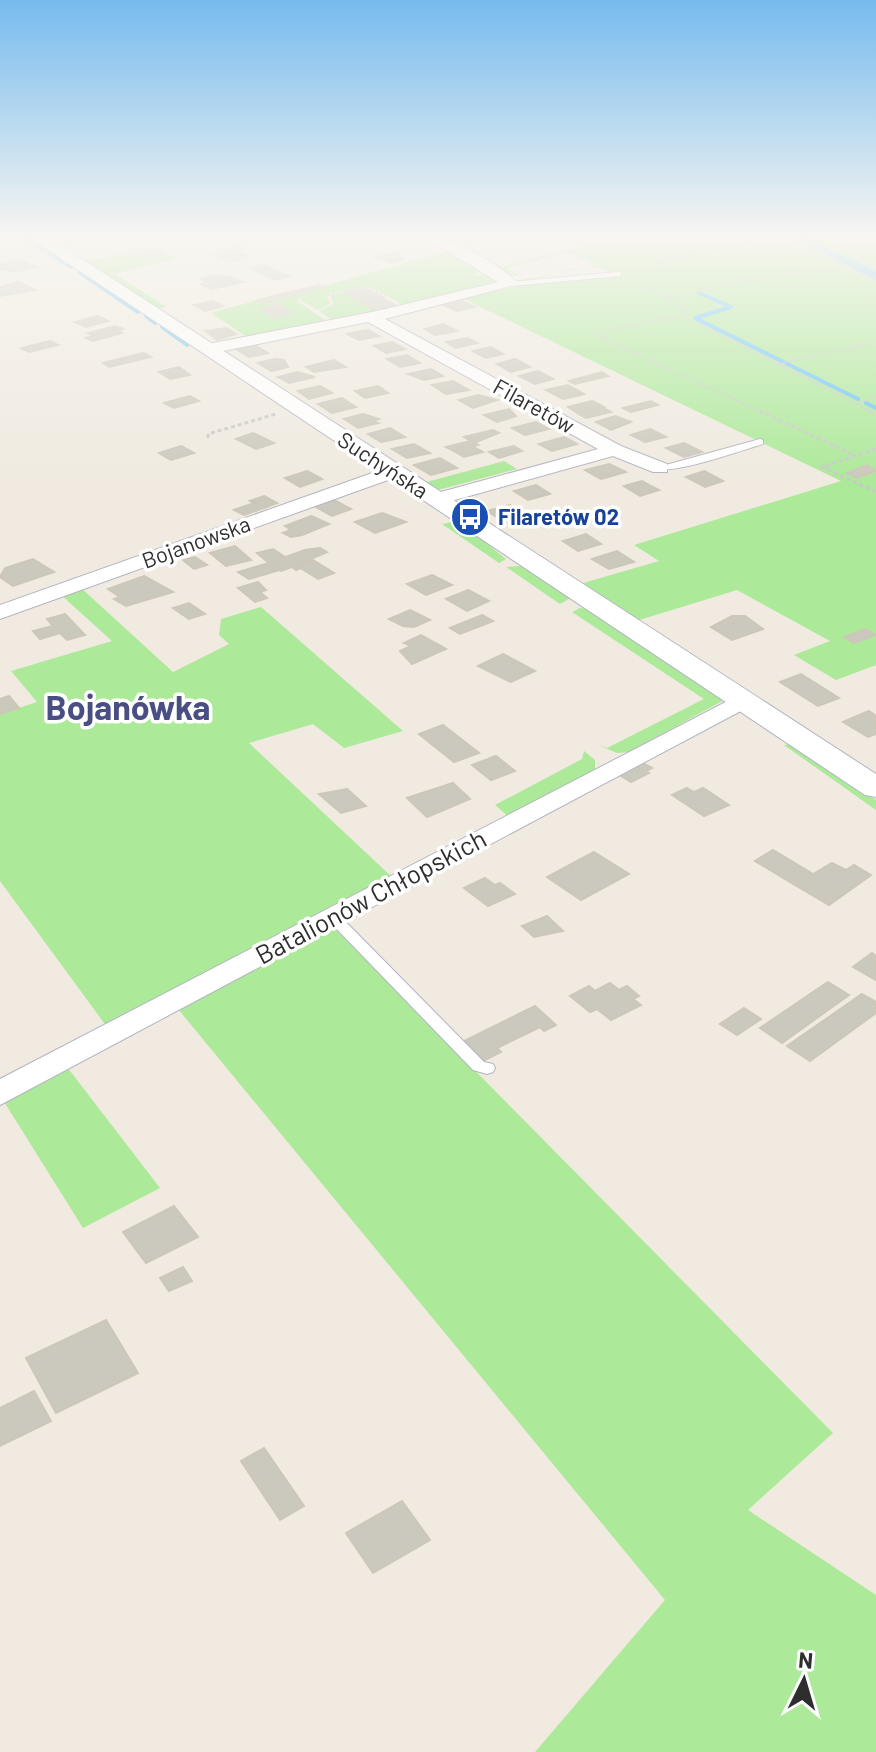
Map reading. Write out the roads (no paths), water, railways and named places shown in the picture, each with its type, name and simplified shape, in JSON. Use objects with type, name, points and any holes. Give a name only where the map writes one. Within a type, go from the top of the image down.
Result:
[{"type":"street","name":"Suchyńska","points":[[162,319],[876,788]]},
{"type":"street","points":[[208,349],[361,319]]},
{"type":"street","name":"Filaretów","points":[[373,319],[614,450],[660,468]]},
{"type":"street","name":"Filaretów","points":[[437,499],[614,450]]},
{"type":"street","name":"Bojanowska","points":[[0,612],[392,472]]},
{"type":"street","name":"Batalionów Chłopskich","points":[[0,1093],[743,700]]},
{"type":"lane","points":[[660,468],[760,442]]},
{"type":"lane","points":[[333,917],[479,1066],[487,1068]]},
{"type":"waterway","points":[[150,319],[155,323]]},
{"type":"waterway","points":[[697,319],[858,399]]},
{"type":"waterway","points":[[162,327],[187,345]]},
{"type":"waterway","points":[[866,403],[876,408]]},
{"type":"place","name":"Filaretów 02","points":[[470,517]]},
{"type":"district","name":"Bojanówka","points":[[128,708]]}]
